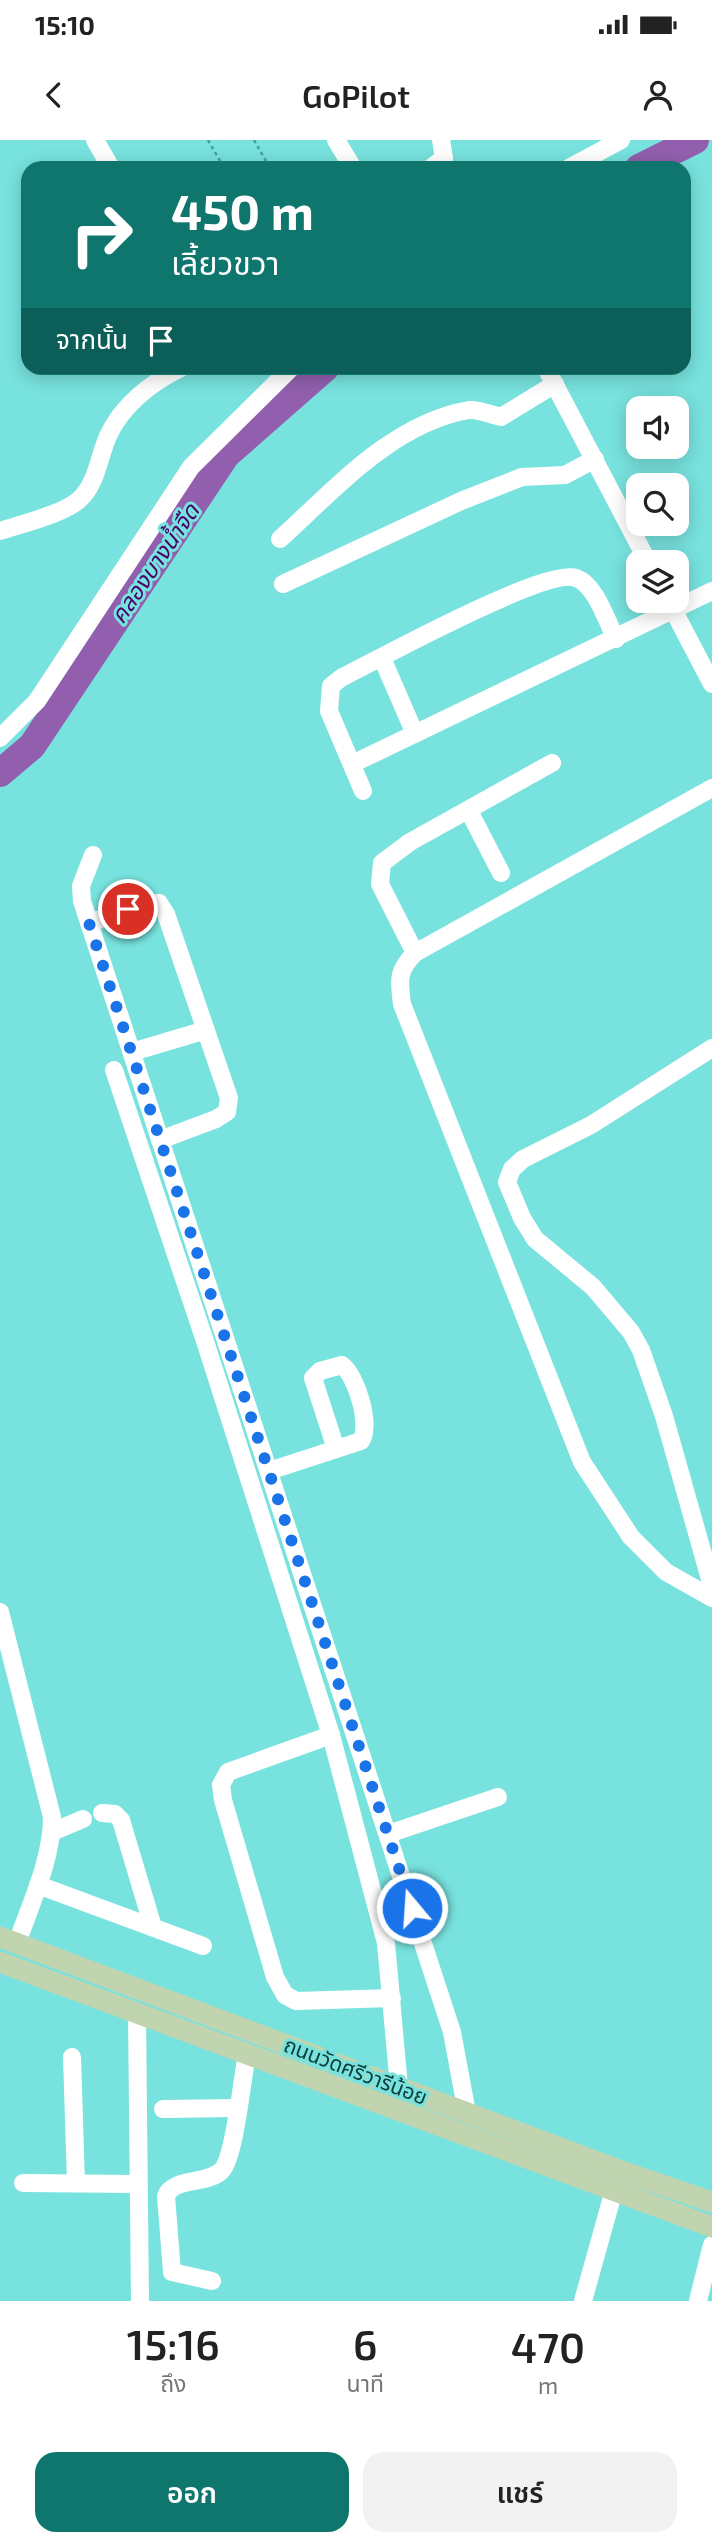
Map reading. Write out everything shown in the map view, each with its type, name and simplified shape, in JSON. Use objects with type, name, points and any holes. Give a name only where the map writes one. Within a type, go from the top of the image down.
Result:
[{"type":"main road","name":"ถนนวัดศรีวารีน้อย","points":[[9,1940],[467,2113],[712,2202]]},
{"type":"main road","name":"ถนนวัดศรีวารีน้อย","points":[[0,1962],[712,2227]]},
{"type":"street","points":[[95,140],[107,161]]},
{"type":"street","points":[[336,140],[349,161]]},
{"type":"street","points":[[440,161],[444,158],[441,140]]},
{"type":"street","points":[[582,161],[621,140]]},
{"type":"street","points":[[0,531],[78,501],[93,478],[108,435],[122,411],[151,385],[169,375]]},
{"type":"street","points":[[0,738],[37,701],[191,467],[284,375]]},
{"type":"street","points":[[550,375],[642,550]]},
{"type":"street","points":[[280,539],[374,454],[418,429],[472,410],[501,417],[555,384]]},
{"type":"street","points":[[283,584],[461,501],[522,477],[565,475],[595,459]]},
{"type":"street","points":[[363,791],[329,711],[328,697],[331,686],[341,678],[511,594],[566,576],[577,578],[589,587],[616,639]]},
{"type":"street","points":[[689,598],[712,591]]},
{"type":"street","points":[[352,764],[616,639],[656,613]]},
{"type":"street","points":[[675,613],[712,684]]},
{"type":"street","points":[[382,658],[415,734]]},
{"type":"street","points":[[415,953],[380,884],[382,863],[410,842],[552,763]]},
{"type":"street","points":[[712,788],[415,953],[402,966],[399,984],[402,1004],[582,1462],[631,1537],[666,1572],[712,1598]]},
{"type":"street","points":[[469,811],[501,873]]},
{"type":"street","points":[[93,855],[81,886],[89,923],[452,2032],[467,2113]]},
{"type":"street","points":[[89,923],[147,903],[159,903],[166,914],[229,1098],[227,1112],[216,1119],[160,1140]]},
{"type":"street","points":[[132,1052],[206,1030]]},
{"type":"street","points":[[712,1048],[591,1125],[523,1159],[512,1169],[507,1182],[522,1218],[535,1239],[593,1287],[631,1332],[641,1350],[664,1416],[712,1586]]},
{"type":"street","points":[[114,1070],[205,1341],[331,1735],[386,1943],[399,2087]]},
{"type":"street","points":[[269,1471],[336,1449]]},
{"type":"street","points":[[0,1612],[49,1802],[52,1832],[38,1885],[9,1940]]},
{"type":"street","points":[[331,1735],[228,1772],[221,1785],[223,1800],[275,1977],[285,1995],[296,2001],[392,1998]]},
{"type":"street","points":[[388,1834],[498,1797]]},
{"type":"street","points":[[102,1813],[115,1814],[121,1820],[153,1927]]},
{"type":"street","points":[[52,1832],[83,1819]]},
{"type":"street","points":[[38,1885],[204,1946]]},
{"type":"street","points":[[137,2013],[136,2184],[140,2301]]},
{"type":"street","points":[[212,2281],[172,2272],[166,2196],[175,2186],[211,2179],[220,2173],[230,2156],[247,2055]]},
{"type":"street","points":[[72,2057],[76,2183]]},
{"type":"street","points":[[163,2109],[237,2108]]},
{"type":"street","points":[[23,2183],[136,2184]]},
{"type":"street","points":[[583,2301],[614,2190]]},
{"type":"street","points":[[698,2301],[712,2245]]},
{"type":"path","points":[[208,140],[220,161]]},
{"type":"path","points":[[254,140],[266,161]]},
{"type":"waterway","name":"คลองบางน้ำจืด","points":[[653,161],[695,140]]},
{"type":"waterway","name":"คลองบางน้ำจืด","points":[[0,773],[32,746],[226,455],[317,375]]},
{"type":"route","points":[[128,909],[89,923],[412,1908]]}]
